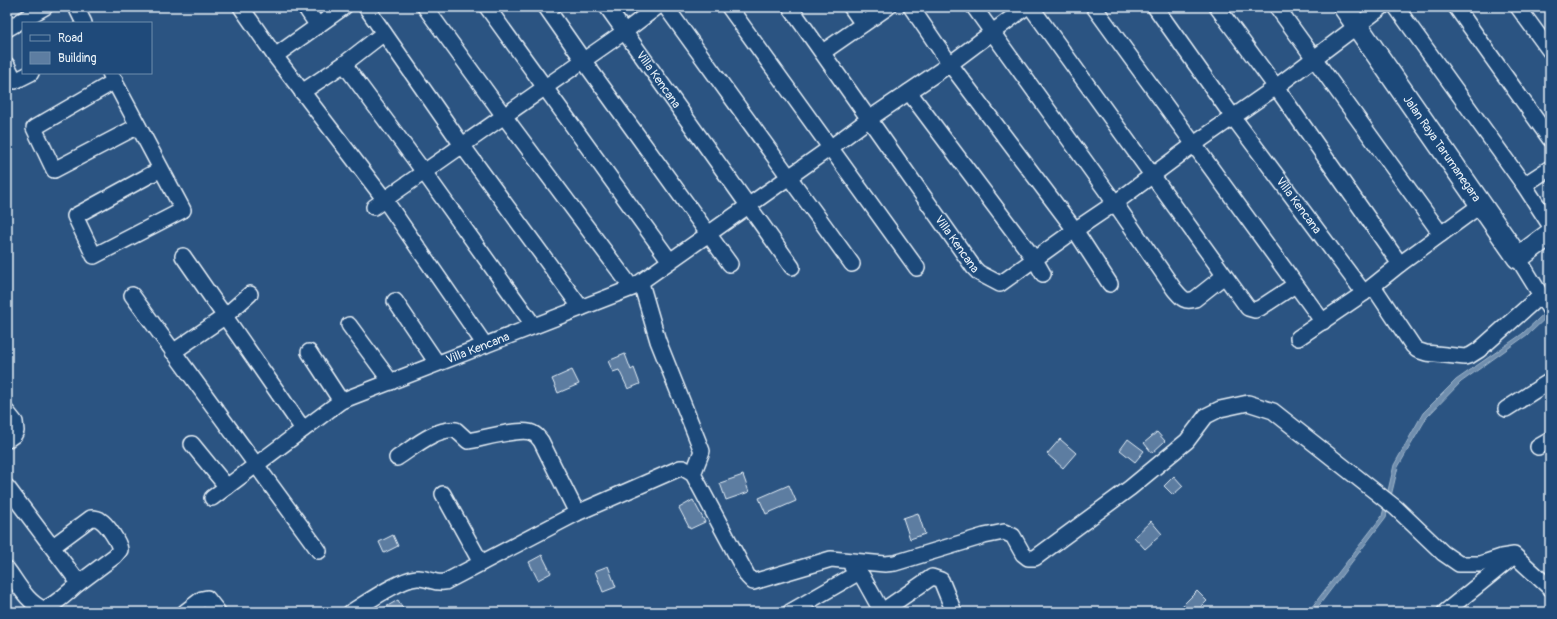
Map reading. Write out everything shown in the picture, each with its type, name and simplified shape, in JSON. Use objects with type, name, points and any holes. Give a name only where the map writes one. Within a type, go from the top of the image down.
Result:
[{"type":"street","points":[[7,29],[45,7]]},
{"type":"street","points":[[76,7],[84,22]]},
{"type":"street","points":[[241,7],[380,204],[485,345]]},
{"type":"street","points":[[305,7],[318,26]]},
{"type":"street","points":[[275,56],[344,7]]},
{"type":"street","points":[[366,7],[462,145],[581,308]]},
{"type":"street","points":[[425,7],[504,116],[636,286],[702,451],[693,474]]},
{"type":"street","points":[[487,7],[670,261]]},
{"type":"street","points":[[546,7],[730,264]]},
{"type":"street","name":"Villa Kencana","points":[[607,7],[792,267]]},
{"type":"street","points":[[380,204],[624,32],[656,7]]},
{"type":"street","points":[[666,7],[852,264]]},
{"type":"street","points":[[728,7],[917,268]]},
{"type":"street","name":"Villa Kencana","points":[[790,7],[969,261],[979,273],[1000,284],[1276,87],[1382,7]]},
{"type":"street","points":[[851,7],[863,24]]},
{"type":"street","points":[[823,52],[888,7]]},
{"type":"street","points":[[911,7],[950,64],[1075,230],[1110,284]]},
{"type":"street","points":[[974,7],[1182,299],[1190,301],[1195,300],[1224,276]]},
{"type":"street","name":"Villa Kencana","points":[[212,498],[341,401],[636,286],[869,119],[950,64],[1026,7]]},
{"type":"street","points":[[1031,7],[1248,308],[1252,310],[1260,308],[1295,285]]},
{"type":"street","points":[[1094,7],[1323,322]]},
{"type":"street","name":"Villa Kencana","points":[[1155,7],[1233,117],[1417,350],[1426,353],[1465,357],[1479,350],[1546,303]]},
{"type":"street","points":[[1217,7],[1276,87],[1400,264]]},
{"type":"street","points":[[1277,7],[1313,59],[1441,234]]},
{"type":"street","name":"Jalan Raya Tarumanegara","points":[[1344,7],[1518,258]]},
{"type":"street","points":[[1396,7],[1524,185],[1550,225]]},
{"type":"street","points":[[1456,7],[1550,139]]},
{"type":"street","points":[[1518,7],[1550,51]]},
{"type":"street","points":[[302,92],[344,64],[384,33]]},
{"type":"street","points":[[344,64],[424,172],[534,326]]},
{"type":"street","points":[[7,65],[15,81],[29,74]]},
{"type":"street","points":[[138,126],[54,170],[34,128],[113,77],[183,210],[94,256],[75,216],[161,169]]},
{"type":"street","points":[[909,92],[1035,260],[1043,274]]},
{"type":"street","points":[[1524,185],[1550,168]]},
{"type":"street","points":[[1298,338],[1369,290],[1400,264],[1482,204]]},
{"type":"street","points":[[1546,303],[1518,258],[1550,234]]},
{"type":"street","points":[[182,256],[304,429]]},
{"type":"street","points":[[173,352],[224,316],[250,294]]},
{"type":"street","points":[[132,295],[319,551]]},
{"type":"street","points":[[395,301],[437,363]]},
{"type":"street","points":[[349,325],[391,382]]},
{"type":"street","points":[[309,352],[341,401]]},
{"type":"street","points":[[1506,409],[1550,381]]},
{"type":"street","points":[[351,612],[400,583],[418,578],[441,583],[577,513],[680,468],[683,468],[693,474],[748,577],[753,582],[816,562],[831,559],[885,564],[895,563],[984,536],[1004,532],[1014,536],[1023,554],[1028,558],[1035,558],[1130,488],[1187,441],[1206,416],[1220,408],[1248,403],[1273,411],[1379,494],[1396,508],[1443,553],[1459,564],[1480,564],[1501,557],[1514,556],[1550,588]]},
{"type":"street","points":[[7,412],[15,422],[16,431],[14,435],[7,440]]},
{"type":"street","points":[[397,458],[424,440],[442,431],[456,430],[468,441],[501,434],[523,431],[531,432],[541,441],[577,513]]},
{"type":"street","points":[[192,444],[227,487]]},
{"type":"street","points":[[7,488],[79,583]]},
{"type":"street","points":[[444,494],[481,563]]},
{"type":"street","points":[[7,569],[30,600],[36,606],[44,609],[62,598],[115,556],[120,550],[119,544],[101,520],[91,518],[52,547]]},
{"type":"street","points":[[1445,612],[1514,556]]},
{"type":"street","points":[[843,560],[860,573],[882,612],[932,577],[936,577],[941,580],[954,612]]},
{"type":"street","points":[[790,612],[860,573]]},
{"type":"street","points":[[184,612],[202,599],[207,598],[218,612]]},
{"type":"water","points":[[1550,308],[1550,314],[1531,332],[1461,382],[1427,417],[1398,467],[1386,517],[1314,612],[1308,612],[1382,516],[1394,465],[1423,413],[1456,380],[1522,334]]},
{"type":"building","points":[[625,354],[631,370],[634,368],[640,384],[628,389],[619,370],[613,372],[608,361]]},
{"type":"building","points":[[572,370],[579,384],[558,393],[552,379]]},
{"type":"building","points":[[1157,432],[1165,441],[1152,453],[1144,443]]},
{"type":"building","points":[[1060,439],[1076,453],[1063,468],[1047,454]]},
{"type":"building","points":[[1128,439],[1144,451],[1135,462],[1120,450]]},
{"type":"building","points":[[743,475],[749,492],[726,500],[720,483]]},
{"type":"building","points":[[1174,476],[1183,486],[1173,495],[1164,486]]},
{"type":"building","points":[[789,485],[796,501],[766,514],[759,498]]},
{"type":"building","points":[[693,500],[705,522],[690,529],[679,508]]},
{"type":"building","points":[[918,513],[925,534],[910,539],[903,518]]},
{"type":"building","points":[[1151,521],[1162,534],[1145,549],[1134,537]]},
{"type":"building","points":[[393,535],[398,546],[384,553],[379,542]]},
{"type":"building","points":[[542,555],[551,573],[538,580],[529,562]]},
{"type":"building","points":[[608,566],[616,587],[603,592],[595,571]]},
{"type":"building","points":[[1197,591],[1207,601],[1196,612],[1188,612],[1182,606]]},
{"type":"building","points":[[398,600],[405,612],[377,612]]}]
